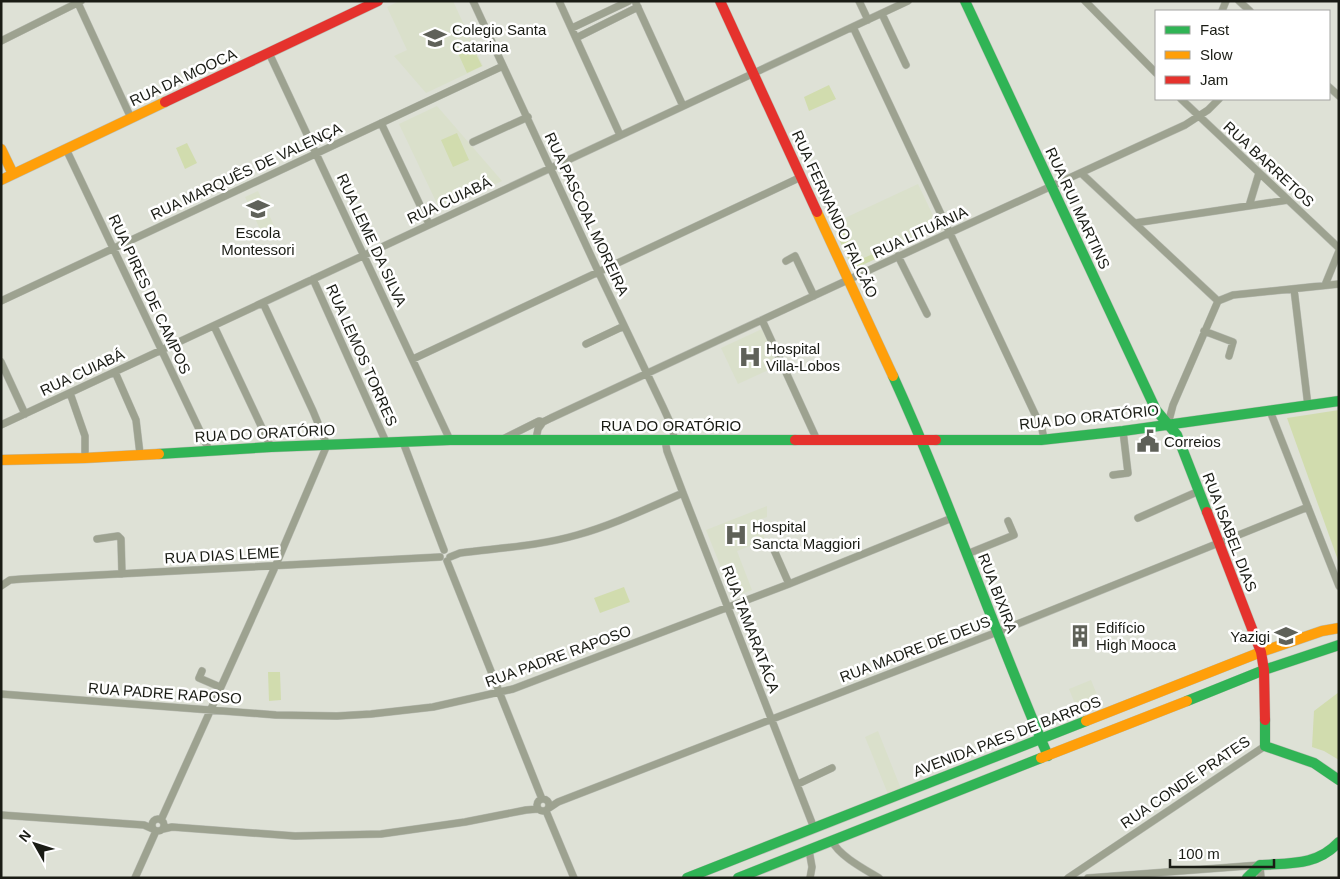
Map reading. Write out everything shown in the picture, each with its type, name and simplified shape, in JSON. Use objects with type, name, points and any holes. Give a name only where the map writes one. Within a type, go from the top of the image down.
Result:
[{"type":"main road","name":"RUA DA MOOCA","points":[[1,180],[269,53],[362,5],[378,1]]},
{"type":"main road","name":"RUA FERNANDO FALCÃO","points":[[720,1],[922,440]]},
{"type":"main road","name":"RUA RUI MARTINS","points":[[965,1],[1156,410],[1168,424]]},
{"type":"main road","points":[[1,149],[13,174]]},
{"type":"main road","name":"RUA DO ORATÓRIO","points":[[1,460],[85,458],[209,450],[450,440],[1044,439],[1123,431],[1339,402]]},
{"type":"main road","name":"RUA ISABEL DIAS","points":[[1168,424],[1177,435],[1261,652]]},
{"type":"main road","name":"RUA BIXIRA","points":[[922,440],[1048,756]]},
{"type":"main road","name":"AVENIDA PAES DE BARROS","points":[[687,878],[1261,652],[1322,631],[1339,628]]},
{"type":"main road","points":[[738,878],[1264,670],[1339,645]]},
{"type":"main road","name":"RUA CONDE PRATES","points":[[1261,652],[1264,670],[1265,746]]},
{"type":"main road","points":[[1265,746],[1313,762],[1339,780]]},
{"type":"main road","points":[[762,868],[770,861],[813,844],[816,838],[814,828]]},
{"type":"main road","points":[[1247,878],[1260,865],[1318,859],[1330,852],[1339,842]]},
{"type":"street","name":"RUA PASCOAL MOREIRA","points":[[473,1],[673,429],[670,440]]},
{"type":"street","points":[[559,1],[620,135]]},
{"type":"street","points":[[572,28],[630,1]]},
{"type":"street","points":[[859,1],[868,20]]},
{"type":"street","name":"RUA CUIABÁ","points":[[1,425],[908,1]]},
{"type":"street","points":[[1085,1],[1155,72]]},
{"type":"street","points":[[1239,1],[1249,10]]},
{"type":"street","points":[[1,42],[80,2],[131,118]]},
{"type":"street","points":[[576,38],[606,23],[637,4],[683,106]]},
{"type":"street","points":[[882,14],[906,65]]},
{"type":"street","points":[[601,15],[606,23]]},
{"type":"street","points":[[854,27],[1042,429],[1044,439]]},
{"type":"street","name":"RUA LEME DA SILVA","points":[[269,53],[450,440]]},
{"type":"street","name":"RUA MARQUÊS DE VALENÇA","points":[[1,302],[503,66]]},
{"type":"street","name":"RUA BARRETOS","points":[[1182,100],[1339,250]]},
{"type":"street","name":"RUA LITUÂNIA","points":[[503,439],[539,421],[543,422],[647,374],[898,256],[1185,126],[1199,117],[1218,100]]},
{"type":"street","points":[[473,142],[528,117]]},
{"type":"street","points":[[381,123],[429,224]]},
{"type":"street","name":"RUA PIRES DE CAMPOS","points":[[66,149],[209,450]]},
{"type":"street","points":[[1081,173],[1218,301]]},
{"type":"street","points":[[1249,206],[1260,173]]},
{"type":"street","points":[[413,359],[802,177]]},
{"type":"street","points":[[1135,222],[1288,200]]},
{"type":"street","points":[[1325,285],[1339,250]]},
{"type":"street","points":[[786,261],[795,256],[814,296]]},
{"type":"street","points":[[898,256],[926,314]]},
{"type":"street","name":"RUA LEMOS TORRES","points":[[313,279],[386,442]]},
{"type":"street","points":[[1168,424],[1173,405],[1218,301],[1232,295],[1339,284]]},
{"type":"street","points":[[1294,289],[1308,406]]},
{"type":"street","points":[[135,878],[275,567],[327,445],[263,302]]},
{"type":"street","points":[[762,320],[817,440]]},
{"type":"street","points":[[214,326],[271,447]]},
{"type":"street","points":[[586,344],[624,326]]},
{"type":"street","points":[[1204,331],[1233,342],[1229,356]]},
{"type":"street","points":[[1,362],[25,414]]},
{"type":"street","points":[[115,372],[136,420],[140,454]]},
{"type":"street","points":[[70,393],[85,436],[85,458]]},
{"type":"street","points":[[1270,411],[1339,586]]},
{"type":"street","points":[[531,440],[543,422]]},
{"type":"street","points":[[531,440],[527,430],[532,425]]},
{"type":"street","points":[[1113,475],[1128,473],[1123,431]]},
{"type":"street","name":"RUA TAMARATÁCA","points":[[670,440],[667,452],[814,828]]},
{"type":"street","points":[[403,442],[500,693],[543,811],[548,809]]},
{"type":"street","points":[[1138,518],[1199,491]]},
{"type":"street","points":[[447,555],[556,540],[576,535],[615,522],[683,493]]},
{"type":"street","name":"RUA MADRE DE DEUS","points":[[548,809],[558,802],[997,632],[1308,507]]},
{"type":"street","name":"RUA PADRE RAPOSO","points":[[1,694],[276,715],[337,716],[433,707],[517,688],[789,584],[952,518]]},
{"type":"street","points":[[967,554],[1014,535],[1008,521]]},
{"type":"street","points":[[97,539],[118,536],[121,539],[122,574]]},
{"type":"street","points":[[774,550],[789,584]]},
{"type":"street","name":"RUA DIAS LEME","points":[[3,584],[10,580],[440,557],[440,553],[447,555]]},
{"type":"street","points":[[202,671],[199,678],[220,687]]},
{"type":"street","name":"RUA CONDE PRATES","points":[[1068,878],[1265,746]]},
{"type":"street","points":[[798,784],[832,768]]},
{"type":"street","points":[[1,816],[295,836],[381,834],[465,822],[526,810],[541,803],[558,802]]},
{"type":"street","points":[[541,803],[550,804],[548,809],[574,878]]},
{"type":"street","points":[[832,841],[840,852],[880,878]]},
{"type":"street","points":[[809,850],[812,866],[810,878]]},
{"type":"street","points":[[1088,878],[1260,865],[1261,878]]},
{"type":"street","points":[[1234,867],[1242,872],[1243,878]]},
{"type":"shaded area","name":"Colegio Santa Catarina","points":[[399,1],[453,1],[483,66],[426,93],[394,56],[407,50],[387,7]]},
{"type":"shaded area","points":[[437,106],[502,181],[440,210],[399,124]]},
{"type":"shaded area","points":[[918,184],[938,229],[853,269],[832,224]]},
{"type":"shaded area","name":"Escola Montessori","points":[[258,191],[278,234],[265,240],[245,197]]},
{"type":"shaded area","name":"Hospital Villa-Lobos","points":[[762,329],[779,365],[738,384],[721,348]]},
{"type":"shaded area","name":"Hospital Sancta Maggiori","points":[[767,506],[767,517],[761,519],[763,524],[760,525],[765,540],[737,551],[752,590],[735,596],[732,595],[706,530]]},
{"type":"shaded area","points":[[1091,680],[1102,707],[1080,716],[1069,689]]},
{"type":"shaded area","points":[[878,731],[901,789],[888,794],[865,737]]},
{"type":"green space","points":[[471,44],[482,66],[467,73],[457,51]]},
{"type":"green space","points":[[829,85],[836,99],[809,111],[804,97]]},
{"type":"green space","points":[[457,133],[469,160],[453,167],[441,140]]},
{"type":"green space","points":[[187,143],[197,163],[185,169],[176,148]]},
{"type":"green space","points":[[843,230],[857,261],[875,253],[878,258],[853,269],[836,233]]},
{"type":"green space","points":[[1339,410],[1339,563],[1287,418]]},
{"type":"green space","points":[[624,587],[630,602],[600,613],[594,598]]},
{"type":"green space","points":[[268,672],[280,672],[281,700],[269,701]]},
{"type":"green space","points":[[1339,692],[1339,760],[1324,751],[1312,747],[1314,711]]},
{"type":"traffic: fast","points":[[965,1],[1156,410],[1177,435],[1207,512]]},
{"type":"traffic: fast","points":[[893,376],[934,471],[1048,756]]},
{"type":"traffic: fast","points":[[936,440],[1041,440],[1123,431],[1339,401]]},
{"type":"traffic: fast","points":[[159,454],[271,447],[450,440],[795,440]]},
{"type":"traffic: fast","points":[[1187,701],[1264,670],[1339,645]]},
{"type":"traffic: fast","points":[[1265,720],[1265,746],[1314,763],[1339,780]]},
{"type":"traffic: fast","points":[[687,878],[1086,721]]},
{"type":"traffic: fast","points":[[738,878],[1041,758]]},
{"type":"traffic: fast","points":[[1247,878],[1260,865],[1302,862],[1322,855],[1339,842]]},
{"type":"traffic: slow","points":[[1,180],[165,102]]},
{"type":"traffic: slow","points":[[1,149],[13,174]]},
{"type":"traffic: slow","points":[[817,212],[893,376]]},
{"type":"traffic: slow","points":[[1,460],[159,454]]},
{"type":"traffic: slow","points":[[1086,721],[1261,652],[1322,631],[1339,628]]},
{"type":"traffic: slow","points":[[1041,758],[1187,701]]},
{"type":"traffic: jam","points":[[165,102],[378,1]]},
{"type":"traffic: jam","points":[[720,1],[817,212]]},
{"type":"traffic: jam","points":[[795,440],[936,440]]},
{"type":"traffic: jam","points":[[1207,512],[1261,652],[1264,670],[1265,720]]},
{"type":"place","name":"Colegio Santa Catarina","points":[[435,38]]},
{"type":"place","name":"Escola Montessori","points":[[258,209]]},
{"type":"place","name":"Hospital Villa-Lobos","points":[[750,357]]},
{"type":"place","name":"Correios","points":[[1148,441]]},
{"type":"place","name":"Hospital Sancta Maggiori","points":[[736,535]]},
{"type":"place","name":"Edifício High Mooca","points":[[1080,636]]},
{"type":"place","name":"Yazigi","points":[[1286,636]]}]
